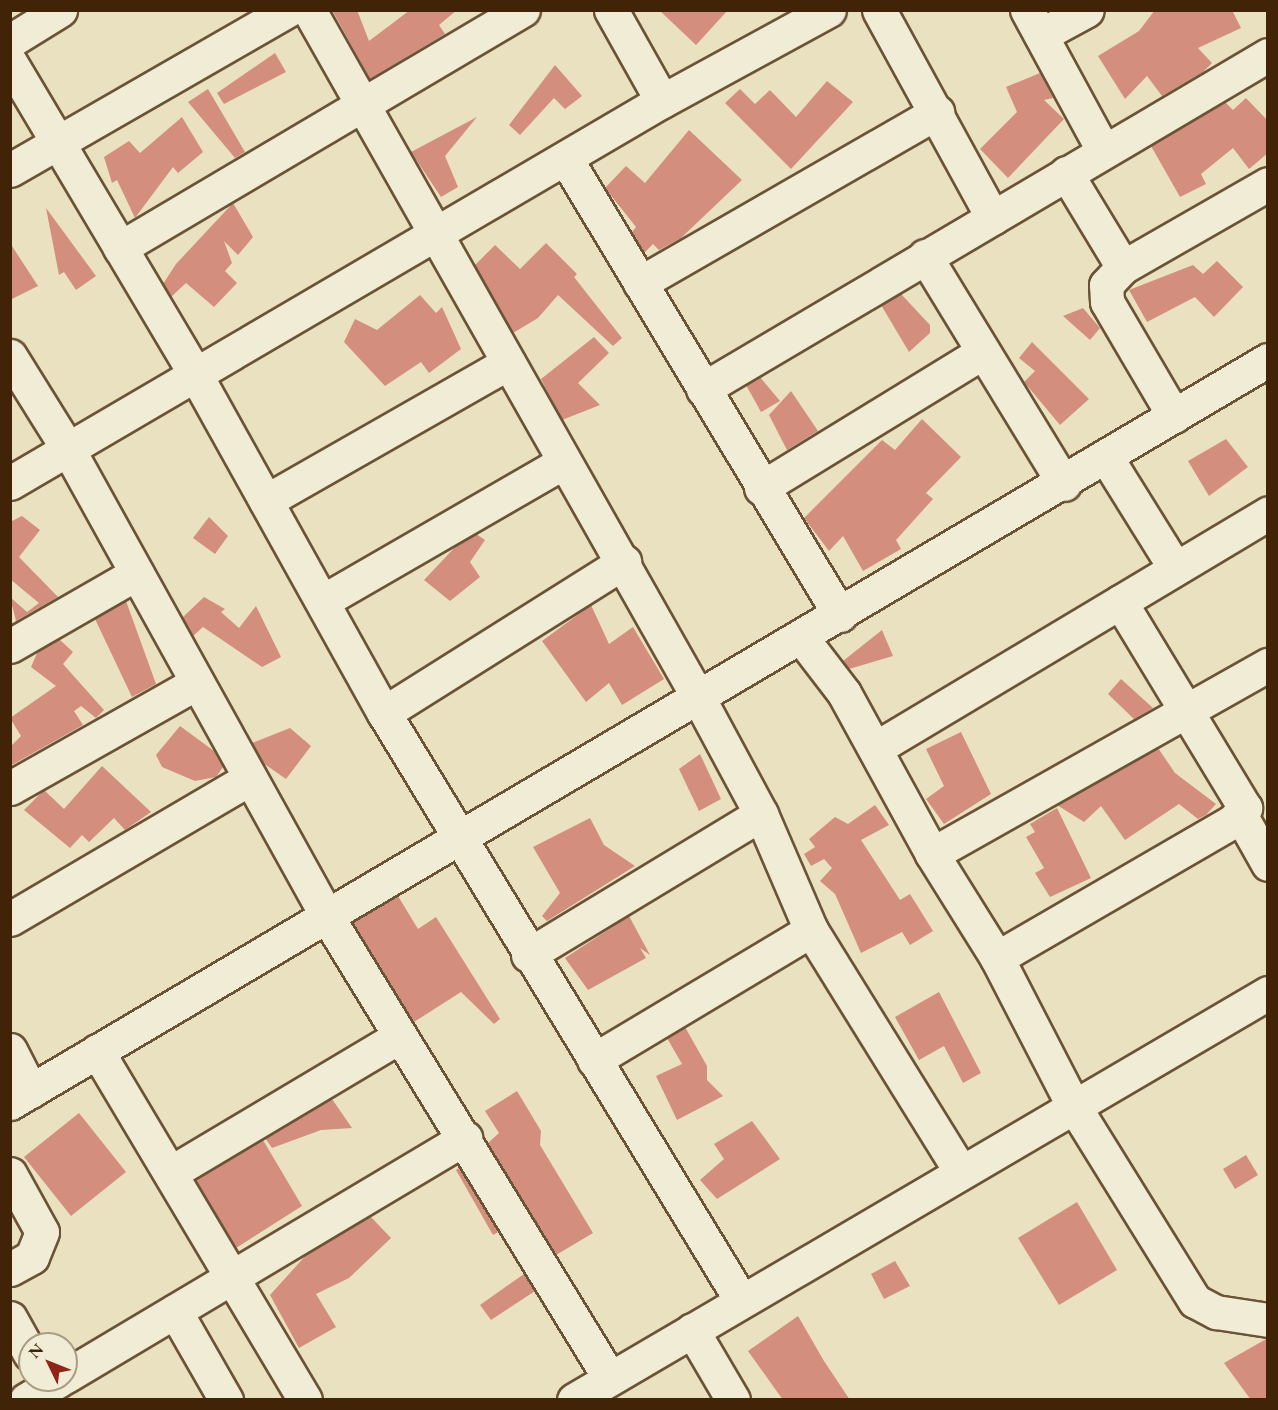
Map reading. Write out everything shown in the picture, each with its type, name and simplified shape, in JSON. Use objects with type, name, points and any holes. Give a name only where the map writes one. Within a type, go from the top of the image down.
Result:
[{"type":"street","points":[[10,41],[60,10]]},
{"type":"street","points":[[10,170],[288,10]]},
{"type":"street","points":[[309,10],[364,103],[564,462],[624,562],[698,697],[761,814],[811,930],[959,1169]]},
{"type":"street","points":[[120,248],[523,10]]},
{"type":"street","points":[[612,10],[662,101]]},
{"type":"street","points":[[10,483],[194,372],[566,159],[662,101],[786,21],[829,10]]},
{"type":"street","points":[[879,10],[938,112],[993,218]]},
{"type":"street","points":[[1087,10],[1034,23],[1103,150]]},
{"type":"street","points":[[702,389],[993,218],[1103,150],[1268,56]]},
{"type":"street","points":[[10,62],[194,372],[384,713],[528,955],[741,1300]]},
{"type":"street","points":[[640,283],[938,112]]},
{"type":"street","points":[[566,159],[760,488],[840,615]]},
{"type":"street","points":[[1066,173],[1123,267]]},
{"type":"street","points":[[1174,416],[1107,302],[1106,285],[1123,267],[1268,184]]},
{"type":"street","points":[[925,256],[1064,484]]},
{"type":"street","points":[[760,488],[983,352]]},
{"type":"street","points":[[10,356],[68,449],[328,918],[465,1138],[609,1377]]},
{"type":"street","points":[[266,501],[508,363]]},
{"type":"street","points":[[10,1050],[21,1097],[328,918],[698,697],[1064,484],[1174,416],[1263,372]]},
{"type":"street","points":[[1106,457],[1174,568]]},
{"type":"street","points":[[323,601],[564,462]]},
{"type":"street","points":[[876,748],[1268,513]]},
{"type":"street","points":[[384,713],[624,562]]},
{"type":"street","points":[[10,646],[137,573]]},
{"type":"street","points":[[1120,602],[1183,712],[1244,800],[1241,816],[1268,864]]},
{"type":"street","points":[[801,637],[876,748],[932,854],[997,958],[1072,1103],[1195,1301],[1216,1312],[1268,1320]]},
{"type":"street","points":[[932,854],[1268,665]]},
{"type":"street","points":[[10,788],[196,683]]},
{"type":"street","points":[[10,919],[249,779]]},
{"type":"street","points":[[528,955],[761,814]]},
{"type":"street","points":[[997,958],[1241,816]]},
{"type":"street","points":[[594,1060],[811,930]]},
{"type":"street","points":[[574,1400],[959,1169],[1268,993]]},
{"type":"street","points":[[172,1172],[400,1036]]},
{"type":"street","points":[[97,1051],[172,1172],[305,1400]]},
{"type":"street","points":[[78,1370],[465,1138]]},
{"type":"street","points":[[10,1174],[42,1232],[32,1257],[10,1269]]},
{"type":"street","points":[[175,1311],[226,1400]]},
{"type":"street","points":[[10,1318],[18,1332]]},
{"type":"street","points":[[692,1330],[733,1400]]},
{"type":"building","points":[[332,10],[357,10],[369,41],[410,10],[457,10],[439,25],[445,34],[370,79]]},
{"type":"building","points":[[659,10],[728,10],[696,45]]},
{"type":"building","points":[[1155,10],[1232,10],[1241,28],[1198,48],[1212,63],[1203,72],[1162,96],[1147,76],[1125,99],[1098,56],[1139,31]]},
{"type":"building","points":[[275,53],[286,72],[224,104],[217,93]]},
{"type":"building","points":[[555,65],[582,96],[565,109],[554,98],[520,135],[509,125]]},
{"type":"building","points":[[1040,73],[1053,98],[1044,100],[1064,119],[1008,178],[980,149],[1017,112],[1006,87]]},
{"type":"building","points":[[827,81],[853,102],[791,169],[725,103],[740,89],[755,104],[770,90],[796,117]]},
{"type":"building","points":[[208,89],[245,152],[235,158],[188,102]]},
{"type":"building","points":[[1246,98],[1268,121],[1268,153],[1249,169],[1233,148],[1201,174],[1206,184],[1180,197],[1151,146],[1225,102],[1233,110]]},
{"type":"building","points":[[182,117],[203,152],[178,173],[173,167],[135,218],[117,180],[112,183],[104,157],[129,141],[140,153]]},
{"type":"building","points":[[477,117],[445,156],[458,187],[441,197],[411,152]]},
{"type":"building","points":[[689,130],[742,180],[681,238],[659,250],[653,244],[644,253],[632,232],[636,227],[605,188],[626,166],[645,183]]},
{"type":"building","points":[[233,203],[253,237],[238,255],[224,241],[232,263],[225,271],[237,283],[214,307],[186,283],[171,297],[163,284],[176,264]]},
{"type":"building","points":[[46,208],[96,276],[76,290],[64,272],[59,275]]},
{"type":"building","points":[[10,243],[38,286],[10,300]]},
{"type":"building","points":[[546,243],[577,274],[574,277],[622,338],[613,346],[558,295],[538,318],[513,333],[475,265],[495,245],[520,269]]},
{"type":"building","points":[[1217,261],[1243,287],[1214,317],[1195,297],[1147,322],[1129,290],[1193,265],[1203,274]]},
{"type":"building","points":[[901,294],[930,325],[930,333],[909,352],[881,305]]},
{"type":"building","points":[[420,295],[436,313],[442,307],[461,349],[429,373],[421,362],[385,386],[344,342],[355,319],[377,330]]},
{"type":"building","points":[[1083,308],[1100,328],[1090,340],[1063,316]]},
{"type":"building","points":[[594,337],[609,353],[578,383],[600,405],[562,420],[541,379]]},
{"type":"building","points":[[1032,342],[1089,399],[1060,425],[1024,382],[1035,371],[1019,358]]},
{"type":"building","points":[[760,377],[780,401],[761,412],[746,385]]},
{"type":"building","points":[[791,391],[818,431],[787,450],[769,415]]},
{"type":"building","points":[[922,419],[961,457],[926,493],[933,499],[896,540],[901,549],[863,571],[843,536],[829,551],[804,518],[882,440],[895,450]]},
{"type":"building","points":[[1226,439],[1248,467],[1209,496],[1188,461]]},
{"type":"building","points":[[22,516],[40,530],[19,557],[58,597],[16,621],[10,597],[27,612],[39,603],[10,579],[10,522]]},
{"type":"building","points":[[209,517],[228,536],[215,554],[193,538]]},
{"type":"building","points":[[476,534],[485,540],[470,562],[480,577],[450,601],[424,580],[457,545]]},
{"type":"building","points":[[204,597],[225,609],[221,612],[239,628],[256,606],[281,657],[262,667],[203,627],[193,636],[183,617]]},
{"type":"building","points":[[126,601],[156,684],[132,697],[95,619]]},
{"type":"building","points":[[591,605],[609,644],[633,627],[664,679],[622,705],[609,683],[586,702],[542,641]]},
{"type":"building","points":[[882,630],[893,656],[849,669],[843,661]]},
{"type":"building","points":[[59,639],[73,652],[63,664],[104,710],[96,718],[81,706],[74,711],[83,725],[10,766],[10,747],[21,736],[10,718],[56,686],[31,667],[38,651]]},
{"type":"building","points":[[1121,679],[1153,708],[1134,719],[1108,694]]},
{"type":"building","points":[[180,726],[214,751],[223,767],[216,777],[195,781],[162,767],[156,755]]},
{"type":"building","points":[[290,728],[311,746],[286,779],[263,763],[252,743]]},
{"type":"building","points":[[961,732],[991,794],[944,824],[926,799],[944,786],[926,749]]},
{"type":"building","points":[[1158,748],[1175,773],[1216,804],[1206,815],[1198,819],[1179,804],[1125,840],[1101,806],[1084,822],[1057,805]]},
{"type":"building","points":[[700,754],[721,799],[699,811],[679,769]]},
{"type":"building","points":[[102,766],[151,812],[125,830],[114,818],[89,842],[82,835],[70,848],[24,810],[44,790],[64,809]]},
{"type":"building","points":[[875,805],[889,825],[861,840],[900,900],[910,894],[933,931],[910,945],[902,932],[861,953],[835,894],[820,881],[832,868],[824,859],[811,866],[804,854],[815,847],[809,839],[835,817],[848,824]]},
{"type":"building","points":[[1057,808],[1091,878],[1050,897],[1035,873],[1044,868],[1026,837],[1035,832],[1030,824]]},
{"type":"building","points":[[590,818],[604,845],[635,866],[547,921],[542,916],[560,893],[533,847]]},
{"type":"building","points":[[398,896],[418,929],[436,917],[500,1019],[494,1024],[461,992],[414,1022],[353,922]]},
{"type":"building","points":[[629,916],[650,955],[640,948],[646,958],[588,990],[565,958]]},
{"type":"building","points":[[939,992],[981,1073],[963,1083],[944,1046],[919,1060],[895,1017]]},
{"type":"building","points":[[685,1027],[707,1066],[707,1080],[723,1096],[677,1120],[656,1076],[682,1064],[667,1038]]},
{"type":"building","points":[[517,1091],[541,1131],[540,1145],[593,1233],[556,1255],[488,1143],[499,1133],[485,1111]]},
{"type":"building","points":[[332,1099],[352,1128],[321,1130],[272,1148],[265,1138]]},
{"type":"building","points":[[79,1113],[126,1172],[71,1216],[24,1157]]},
{"type":"building","points":[[752,1121],[780,1159],[717,1199],[700,1180],[724,1159],[714,1144]]},
{"type":"building","points":[[263,1140],[302,1206],[236,1248],[196,1180]]},
{"type":"building","points":[[1246,1155],[1258,1175],[1235,1189],[1223,1169]]},
{"type":"building","points":[[459,1168],[498,1232],[493,1235],[456,1170]]},
{"type":"building","points":[[1077,1202],[1117,1270],[1059,1305],[1018,1238]]},
{"type":"building","points":[[370,1216],[391,1238],[349,1278],[316,1294],[336,1327],[299,1348],[270,1295],[308,1253]]},
{"type":"building","points":[[895,1261],[910,1286],[884,1299],[871,1274]]},
{"type":"building","points":[[524,1274],[535,1291],[491,1320],[480,1305]]},
{"type":"building","points":[[798,1316],[850,1400],[783,1400],[748,1351]]},
{"type":"building","points":[[1268,1338],[1268,1400],[1251,1400],[1224,1363]]}]
